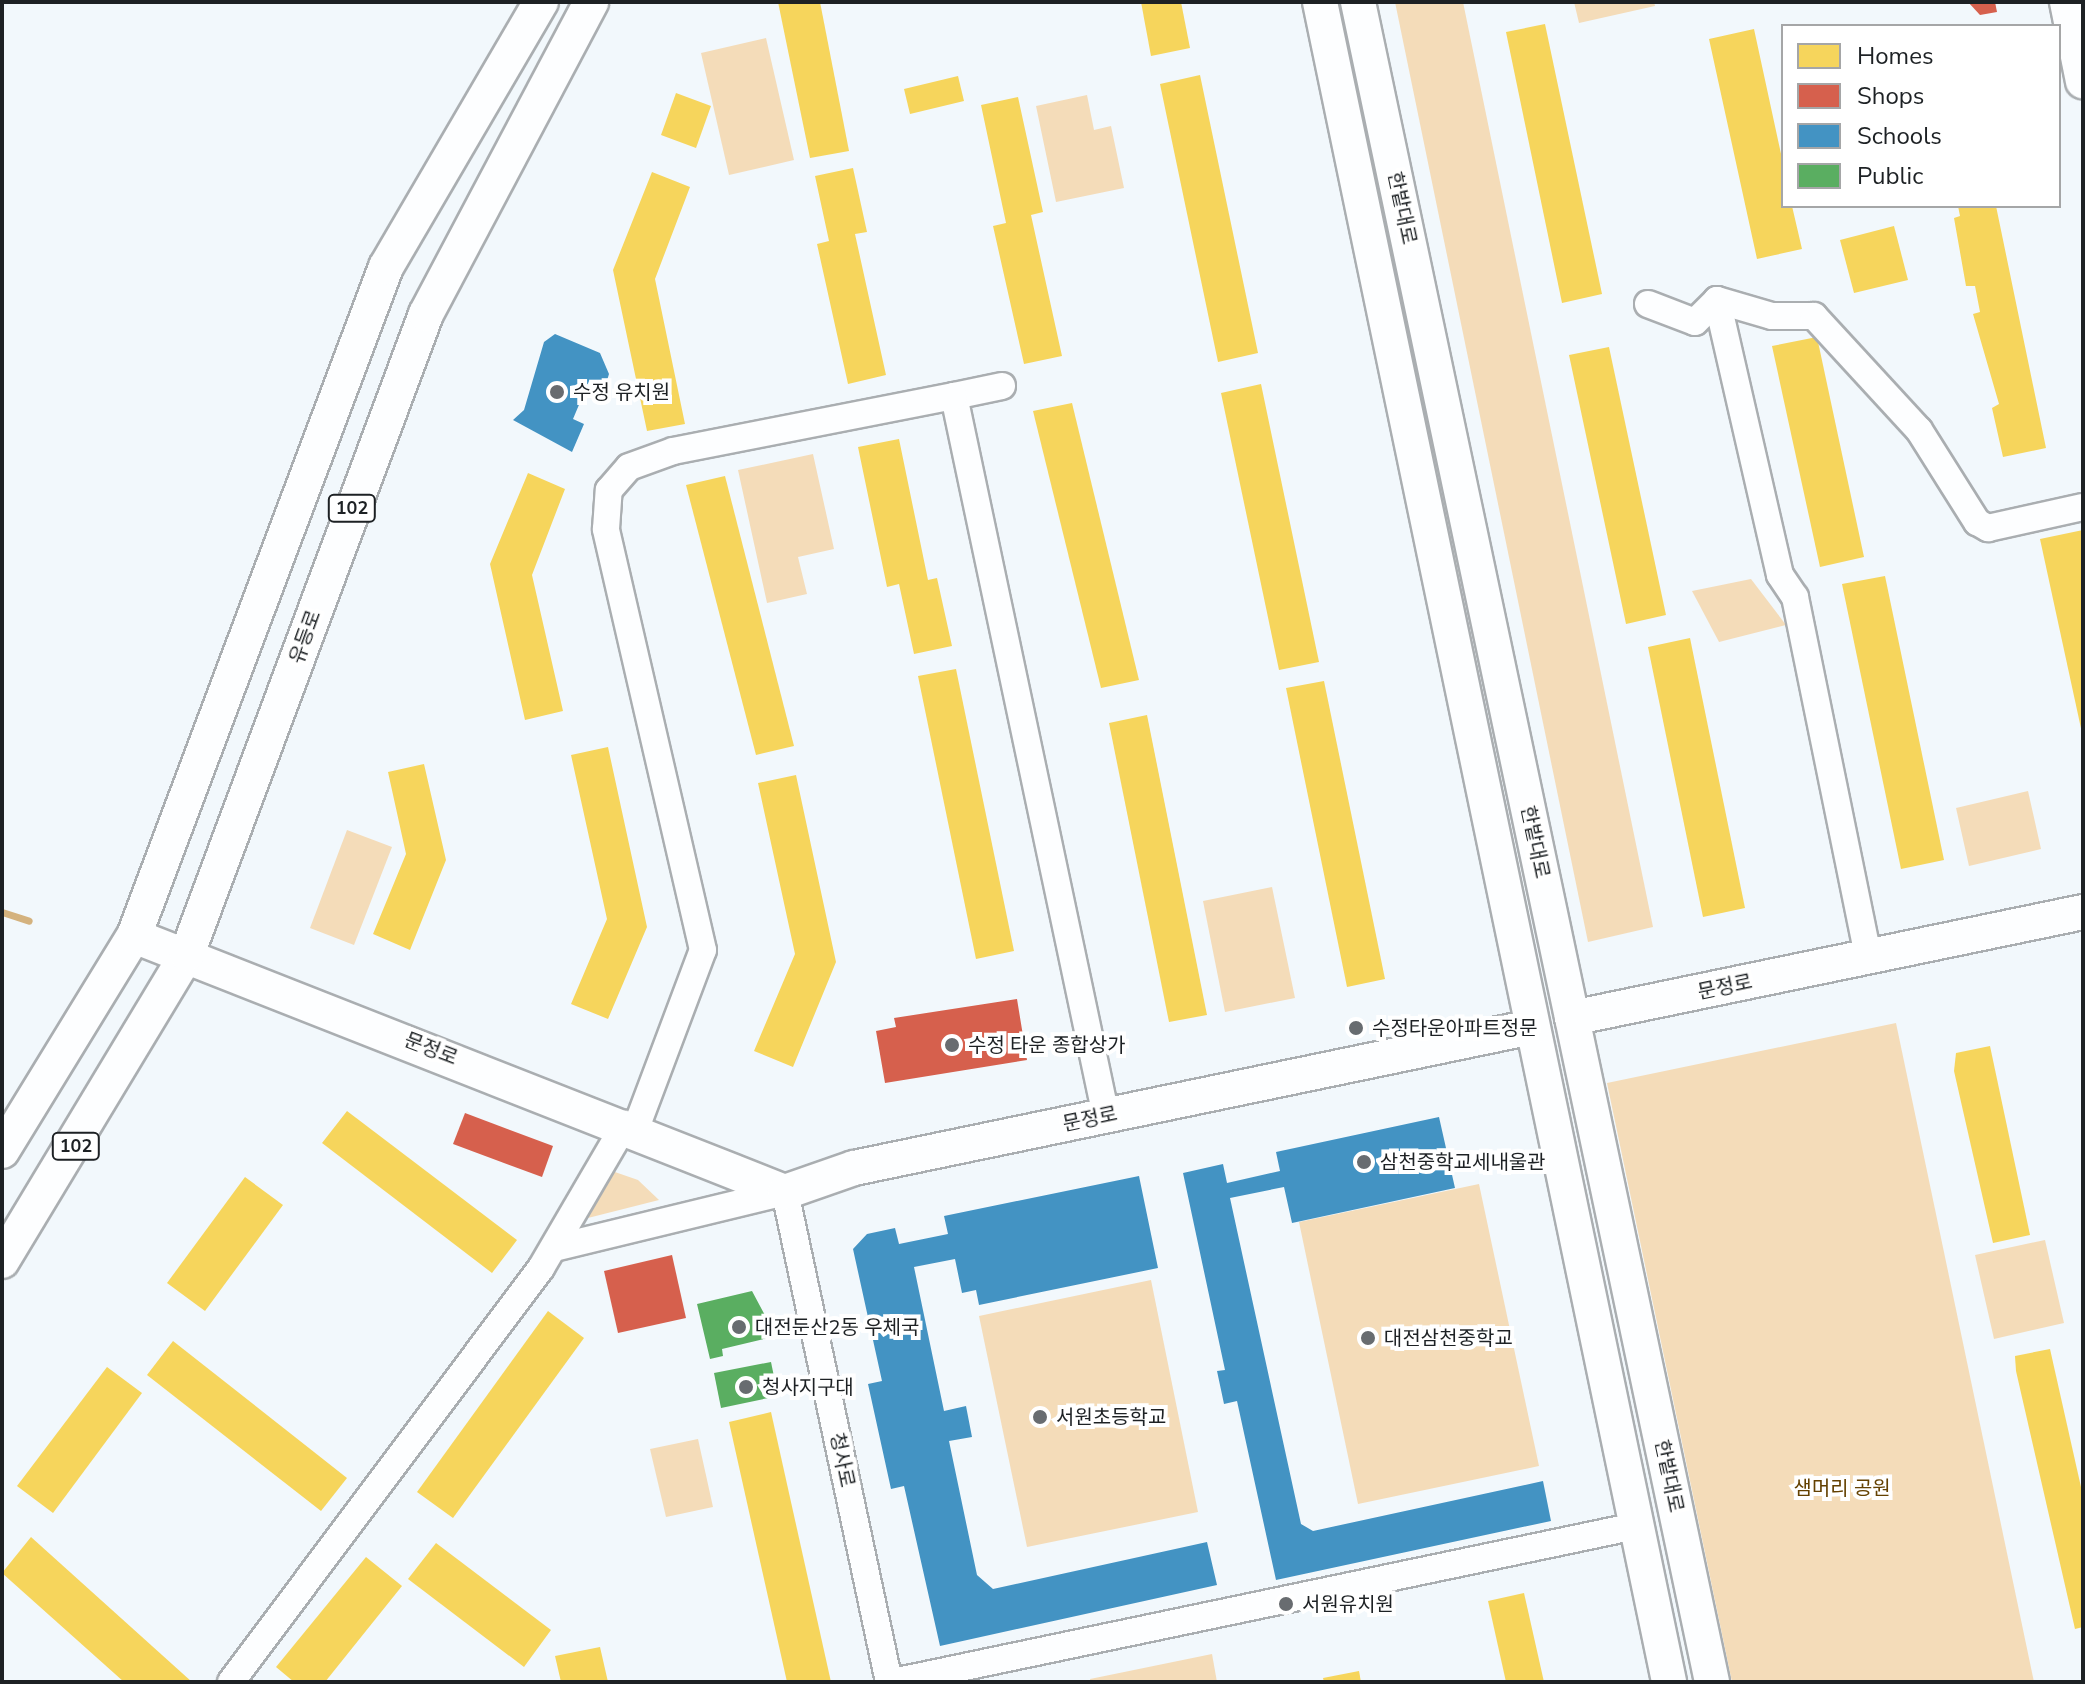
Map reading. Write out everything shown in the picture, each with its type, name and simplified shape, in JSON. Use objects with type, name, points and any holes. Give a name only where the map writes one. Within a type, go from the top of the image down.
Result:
[{"type":"main road","name":"102","points":[[2,1151],[134,936],[386,267],[541,2]]},
{"type":"main road","name":"유등로","points":[[2,1261],[187,954],[426,314],[591,2]]},
{"type":"main road","name":"한밭대로","points":[[1320,2],[1669,1682]]},
{"type":"main road","name":"한밭대로","points":[[1358,2],[1712,1682]]},
{"type":"main road","points":[[2067,2],[2083,81]]},
{"type":"main road","name":"문정로","points":[[1572,1018],[2083,912]]},
{"type":"main road","name":"문정로","points":[[134,936],[630,1126],[785,1192],[854,1168],[1532,1027]]},
{"type":"street","points":[[1648,304],[1695,322],[1717,300]]},
{"type":"street","points":[[1717,300],[1772,316],[1814,316],[1827,327],[1919,430],[1977,522],[1988,528],[2083,507]]},
{"type":"street","points":[[1717,300],[1780,575],[1795,597],[1868,957]]},
{"type":"street","points":[[231,1682],[554,1248],[630,1126],[703,950],[606,529],[609,490],[629,467],[673,451],[1002,386]]},
{"type":"street","points":[[954,396],[1106,1116]]},
{"type":"street","name":"문정로","points":[[1532,1027],[1572,1018]]},
{"type":"street","points":[[554,1248],[785,1192]]},
{"type":"street","name":"청사로","points":[[785,1192],[891,1682]]},
{"type":"street","points":[[891,1682],[1636,1526]]},
{"type":"green space","points":[[1395,2],[1463,2],[1653,927],[1588,942]]},
{"type":"green space","points":[[1574,2],[1654,2],[1655,6],[1579,23]]},
{"type":"green space","points":[[766,38],[794,160],[729,175],[701,53]]},
{"type":"green space","points":[[1087,95],[1094,130],[1111,126],[1124,188],[1056,202],[1036,106]]},
{"type":"green space","points":[[813,454],[834,549],[798,557],[807,594],[767,603],[738,470]]},
{"type":"green space","points":[[1751,579],[1786,625],[1719,642],[1692,591]]},
{"type":"green space","points":[[2028,791],[2041,849],[1969,866],[1956,808]]},
{"type":"green space","points":[[347,830],[392,847],[354,945],[310,928]]},
{"type":"green space","points":[[1272,887],[1295,998],[1225,1012],[1203,901]]},
{"type":"green space","name":"샘머리 공원","points":[[1896,1023],[2034,1682],[1732,1682],[1607,1083]]},
{"type":"green space","points":[[612,1171],[638,1180],[659,1200],[580,1220]]},
{"type":"green space","points":[[1479,1184],[1539,1466],[1358,1504],[1299,1222]]},
{"type":"green space","points":[[2045,1240],[2064,1323],[1994,1339],[1975,1255]]},
{"type":"green space","points":[[1151,1280],[1198,1512],[1027,1547],[979,1316]]},
{"type":"green space","points":[[698,1439],[713,1507],[666,1517],[650,1449]]},
{"type":"green space","points":[[1212,1654],[1217,1682],[1091,1682],[1090,1679]]},
{"type":"building: Homes","points":[[778,2],[820,2],[849,151],[810,158]]},
{"type":"building: Homes","points":[[1141,2],[1181,2],[1190,48],[1151,56]]},
{"type":"building: Homes","points":[[1545,24],[1602,294],[1562,303],[1506,32]]},
{"type":"building: Homes","points":[[1754,29],[1781,154],[1781,208],[1792,208],[1802,249],[1757,259],[1709,39]]},
{"type":"building: Homes","points":[[1200,75],[1258,353],[1218,362],[1160,84]]},
{"type":"building: Homes","points":[[958,76],[964,101],[910,114],[904,89]]},
{"type":"building: Homes","points":[[676,93],[711,106],[696,148],[661,135]]},
{"type":"building: Homes","points":[[1018,97],[1043,212],[1031,215],[1062,356],[1024,364],[993,226],[1006,223],[981,105]]},
{"type":"building: Homes","points":[[853,168],[867,232],[855,234],[886,375],[848,384],[817,244],[829,241],[815,176]]},
{"type":"building: Homes","points":[[652,172],[690,187],[655,279],[685,424],[647,431],[613,270]]},
{"type":"building: Homes","points":[[1958,208],[1996,208],[2046,448],[2003,457],[1992,408],[1999,404],[1973,314],[1980,312],[1975,286],[1966,286],[1954,218],[1960,216]]},
{"type":"building: Homes","points":[[1894,226],[1908,280],[1854,293],[1840,240]]},
{"type":"building: Homes","points":[[1817,337],[1864,557],[1820,567],[1772,346]]},
{"type":"building: Homes","points":[[1609,347],[1666,615],[1626,624],[1569,355]]},
{"type":"building: Homes","points":[[1261,384],[1319,662],[1279,670],[1221,393]]},
{"type":"building: Homes","points":[[1072,403],[1139,680],[1101,688],[1033,411]]},
{"type":"building: Homes","points":[[899,439],[928,580],[937,578],[952,646],[914,654],[899,584],[887,587],[858,447]]},
{"type":"building: Homes","points":[[528,473],[565,489],[532,575],[563,711],[525,720],[490,564]]},
{"type":"building: Homes","points":[[725,476],[794,746],[756,755],[686,485]]},
{"type":"building: Homes","points":[[2083,530],[2083,733],[2082,733],[2040,539]]},
{"type":"building: Homes","points":[[1885,576],[1944,860],[1901,869],[1842,584]]},
{"type":"building: Homes","points":[[1690,638],[1745,908],[1703,917],[1648,647]]},
{"type":"building: Homes","points":[[956,669],[1014,951],[976,959],[918,676]]},
{"type":"building: Homes","points":[[1324,681],[1385,979],[1347,987],[1286,688]]},
{"type":"building: Homes","points":[[1147,715],[1207,1015],[1169,1022],[1109,723]]},
{"type":"building: Homes","points":[[608,747],[647,927],[608,1019],[571,1004],[607,919],[571,755]]},
{"type":"building: Homes","points":[[424,764],[446,860],[410,950],[373,934],[406,854],[388,772]]},
{"type":"building: Homes","points":[[796,775],[836,962],[793,1067],[754,1051],[795,954],[758,783]]},
{"type":"building: Homes","points":[[1990,1046],[2030,1235],[1993,1243],[1954,1071],[1956,1053]]},
{"type":"building: Homes","points":[[347,1111],[517,1240],[492,1273],[322,1143]]},
{"type":"building: Homes","points":[[245,1177],[283,1205],[205,1311],[167,1283]]},
{"type":"building: Homes","points":[[548,1311],[584,1338],[453,1518],[417,1492]]},
{"type":"building: Homes","points":[[173,1341],[347,1478],[321,1511],[147,1375]]},
{"type":"building: Homes","points":[[2050,1349],[2083,1496],[2083,1627],[2075,1629],[2016,1371],[2015,1356]]},
{"type":"building: Homes","points":[[107,1367],[142,1393],[53,1513],[17,1486]]},
{"type":"building: Homes","points":[[771,1412],[831,1682],[787,1682],[729,1422]]},
{"type":"building: Homes","points":[[31,1537],[192,1682],[124,1682],[2,1573]]},
{"type":"building: Homes","points":[[436,1543],[551,1630],[524,1667],[408,1579]]},
{"type":"building: Homes","points":[[366,1557],[402,1586],[325,1682],[294,1682],[276,1667]]},
{"type":"building: Homes","points":[[1524,1593],[1544,1682],[1506,1682],[1488,1601]]},
{"type":"building: Homes","points":[[600,1647],[608,1682],[561,1682],[555,1656]]},
{"type":"building: Homes","points":[[1359,1671],[1361,1682],[1324,1682],[1323,1678]]},
{"type":"building: Shops","points":[[1968,2],[1995,2],[1997,12],[1980,15]]},
{"type":"building: Shops","name":"수정 타운 종합상가","points":[[1017,999],[1027,1060],[885,1083],[876,1031],[896,1027],[894,1018]]},
{"type":"building: Shops","points":[[465,1113],[553,1146],[542,1177],[453,1144]]},
{"type":"building: Shops","points":[[672,1255],[686,1318],[618,1333],[604,1271]]},
{"type":"building: Schools","name":"수정 유치원","points":[[555,334],[600,353],[609,374],[605,387],[589,381],[573,419],[584,424],[572,452],[513,420],[524,410],[544,342]]},
{"type":"building: Schools","points":[[1439,1117],[1455,1188],[1292,1223],[1284,1187],[1230,1198],[1301,1524],[1313,1531],[1543,1481],[1551,1521],[1276,1580],[1237,1401],[1224,1404],[1217,1371],[1225,1370],[1183,1173],[1223,1164],[1227,1183],[1280,1171],[1276,1152]]},
{"type":"building: Schools","points":[[1139,1176],[1158,1268],[979,1305],[976,1290],[962,1293],[955,1259],[914,1267],[944,1411],[966,1406],[972,1437],[949,1441],[977,1575],[993,1589],[1207,1542],[1217,1585],[940,1646],[904,1486],[891,1489],[868,1384],[882,1381],[853,1249],[867,1234],[895,1228],[899,1244],[948,1234],[944,1216]]},
{"type":"building: Public","name":"대전둔산2동 우체국","points":[[752,1291],[776,1336],[722,1349],[723,1356],[710,1359],[697,1304]]},
{"type":"building: Public","name":"청사지구대","points":[[771,1362],[778,1396],[721,1408],[714,1373]]},
{"type":"waterway","points":[[2,912],[29,921]]},
{"type":"place","name":"수정 유치원","points":[[557,392]]},
{"type":"place","name":"수정타운아파트정문","points":[[1356,1028]]},
{"type":"place","name":"수정 타운 종합상가","points":[[952,1045]]},
{"type":"place","name":"삼천중학교세내울관","points":[[1364,1162]]},
{"type":"place","name":"대전둔산2동 우체국","points":[[739,1327]]},
{"type":"place","name":"대전삼천중학교","points":[[1368,1338]]},
{"type":"place","name":"청사지구대","points":[[746,1387]]},
{"type":"place","name":"서원초등학교","points":[[1040,1417]]},
{"type":"place","name":"서원유치원","points":[[1286,1604]]}]
